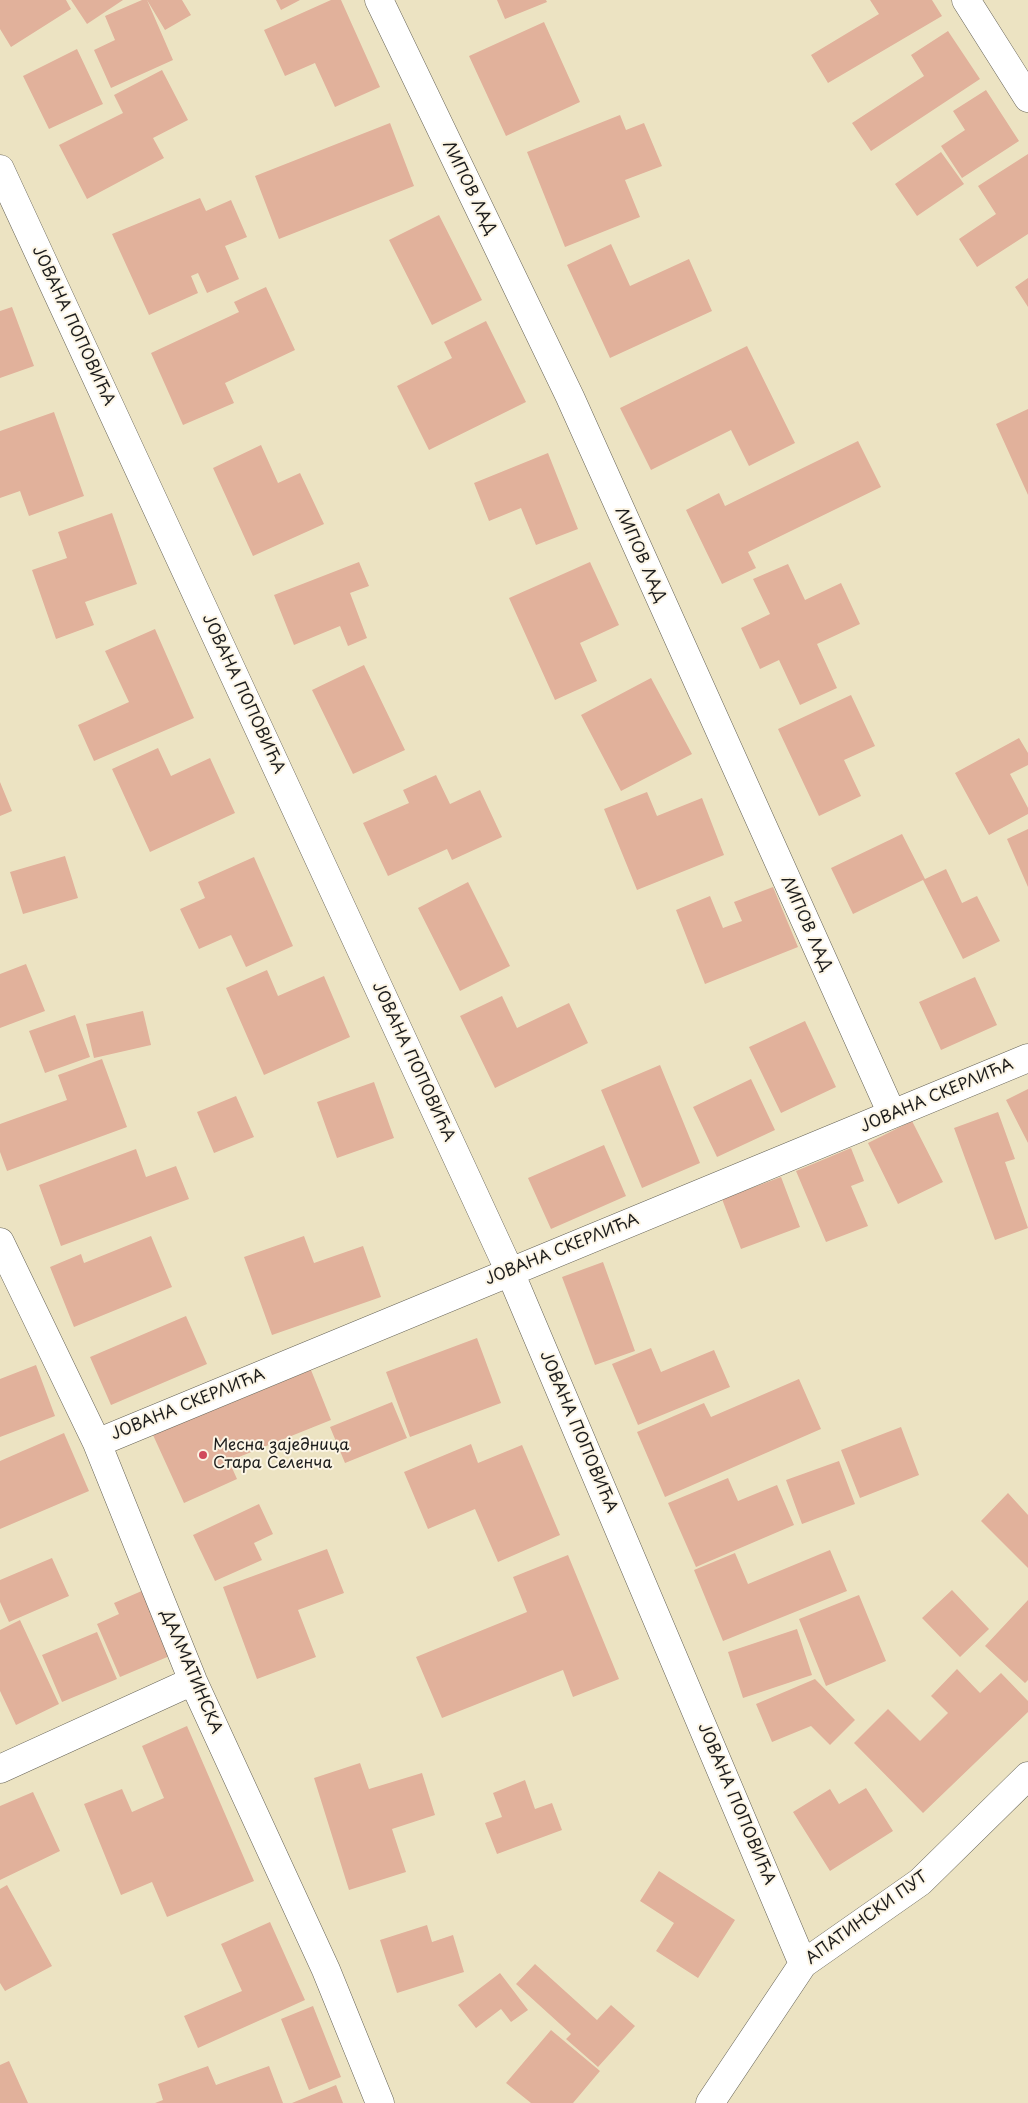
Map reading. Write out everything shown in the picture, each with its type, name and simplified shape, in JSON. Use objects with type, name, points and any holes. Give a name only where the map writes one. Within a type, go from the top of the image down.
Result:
[{"type":"street","name":"ЛИПОВ ЛАД","points":[[379,0],[570,397],[892,1114]]},
{"type":"street","points":[[966,0],[1028,98]]},
{"type":"street","name":"ЈОВАНА ПОПОВИЋА","points":[[0,169],[510,1272],[803,1964]]},
{"type":"street","name":"ЈОВАНА СКЕРЛИЋА","points":[[97,1443],[1028,1058]]},
{"type":"street","name":"ДАЛМАТИНСКА","points":[[0,1242],[6,1274],[97,1443],[194,1681],[326,1970],[380,2103]]},
{"type":"street","points":[[0,1769],[194,1681]]},
{"type":"street","name":"АПАТИНСКИ ПУТ","points":[[710,2103],[803,1964],[920,1882],[1028,1776]]},
{"type":"building","points":[[0,0],[66,0],[71,9],[11,47],[0,29]]},
{"type":"building","points":[[71,0],[123,0],[87,24]]},
{"type":"building","points":[[142,0],[147,0],[173,60],[111,88],[94,50],[115,40],[105,16]]},
{"type":"building","points":[[147,0],[182,0],[191,15],[165,30]]},
{"type":"building","points":[[276,0],[300,0],[281,10]]},
{"type":"building","points":[[331,0],[341,0],[380,87],[335,107],[315,63],[285,76],[264,30]]},
{"type":"building","points":[[497,0],[546,0],[547,2],[505,19]]},
{"type":"building","points":[[870,0],[932,0],[942,16],[828,83],[811,55],[879,14]]},
{"type":"building","points":[[544,22],[580,102],[506,136],[469,56]]},
{"type":"building","points":[[948,31],[980,79],[871,151],[852,123],[924,76],[911,55]]},
{"type":"building","points":[[77,49],[103,104],[49,129],[23,76]]},
{"type":"building","points":[[162,70],[188,120],[153,138],[164,158],[87,199],[59,145],[123,113],[114,95]]},
{"type":"building","points":[[986,90],[1019,141],[962,178],[941,146],[965,130],[953,111]]},
{"type":"building","points":[[620,115],[626,130],[644,123],[662,166],[625,180],[640,217],[565,247],[527,152]]},
{"type":"building","points":[[390,123],[414,186],[279,239],[255,176]]},
{"type":"building","points":[[941,152],[964,184],[917,216],[895,184]]},
{"type":"building","points":[[1028,154],[1028,234],[977,267],[959,239],[996,214],[978,186]]},
{"type":"building","points":[[200,198],[206,211],[231,200],[247,237],[225,246],[239,279],[207,293],[198,273],[191,276],[198,293],[149,315],[112,234]]},
{"type":"building","points":[[439,215],[482,300],[432,325],[389,240]]},
{"type":"building","points":[[611,244],[630,286],[689,259],[712,311],[610,358],[567,265]]},
{"type":"building","points":[[1028,278],[1028,307],[1015,287]]},
{"type":"building","points":[[266,287],[295,350],[225,383],[234,403],[183,425],[151,353],[239,312],[234,302]]},
{"type":"building","points":[[12,307],[34,366],[0,378],[0,311]]},
{"type":"building","points":[[486,321],[526,402],[429,450],[397,386],[452,358],[444,342]]},
{"type":"building","points":[[747,346],[795,443],[749,466],[731,430],[651,470],[620,408]]},
{"type":"building","points":[[1028,409],[1028,495],[996,424]]},
{"type":"building","points":[[54,412],[84,496],[29,516],[20,491],[0,498],[0,431]]},
{"type":"building","points":[[858,441],[881,487],[748,552],[756,568],[722,584],[686,510],[719,493],[725,506]]},
{"type":"building","points":[[261,445],[278,483],[300,473],[324,524],[253,556],[213,468]]},
{"type":"building","points":[[548,453],[578,529],[536,545],[521,508],[489,521],[474,483]]},
{"type":"building","points":[[112,513],[137,584],[85,602],[94,625],[56,639],[32,570],[67,558],[58,532]]},
{"type":"building","points":[[359,562],[369,586],[350,593],[367,638],[348,646],[340,626],[294,645],[274,595]]},
{"type":"building","points":[[590,562],[619,625],[580,643],[597,681],[555,700],[509,598]]},
{"type":"building","points":[[788,564],[805,600],[841,583],[860,624],[817,644],[837,688],[800,705],[779,660],[760,669],[741,628],[770,614],[753,579]]},
{"type":"building","points":[[155,629],[194,718],[94,761],[78,725],[129,702],[105,651]]},
{"type":"building","points":[[364,665],[405,750],[353,774],[312,690]]},
{"type":"building","points":[[651,678],[692,754],[621,791],[581,715]]},
{"type":"building","points":[[851,695],[875,746],[844,760],[861,796],[819,816],[778,729]]},
{"type":"building","points":[[1019,738],[1028,753],[1028,765],[1010,774],[1028,808],[1028,814],[989,835],[955,773]]},
{"type":"building","points":[[158,748],[171,776],[210,758],[235,813],[150,852],[112,769]]},
{"type":"building","points":[[436,775],[450,804],[480,790],[502,837],[452,860],[447,849],[388,876],[363,823],[409,803],[403,790]]},
{"type":"building","points":[[0,782],[12,811],[0,816]]},
{"type":"building","points":[[647,792],[657,816],[702,798],[724,855],[637,890],[604,809]]},
{"type":"building","points":[[1028,829],[1028,887],[1007,839]]},
{"type":"building","points":[[902,834],[925,879],[946,869],[962,903],[977,896],[1000,941],[963,959],[923,880],[853,914],[831,868]]},
{"type":"building","points":[[65,856],[78,898],[23,914],[10,872]]},
{"type":"building","points":[[254,857],[293,946],[246,967],[231,935],[199,949],[180,909],[205,898],[198,882]]},
{"type":"building","points":[[468,882],[510,966],[460,991],[418,908]]},
{"type":"building","points":[[773,887],[798,947],[705,984],[676,910],[710,896],[723,928],[742,921],[734,902]]},
{"type":"building","points":[[26,964],[45,1011],[0,1028],[0,974]]},
{"type":"building","points":[[267,970],[278,996],[324,976],[350,1037],[264,1075],[226,988]]},
{"type":"building","points":[[975,977],[997,1025],[941,1050],[919,1002]]},
{"type":"building","points":[[502,996],[517,1028],[569,1003],[588,1043],[495,1088],[460,1016]]},
{"type":"building","points":[[143,1011],[151,1045],[94,1058],[86,1024]]},
{"type":"building","points":[[75,1015],[90,1057],[45,1073],[29,1031]]},
{"type":"building","points":[[805,1021],[836,1087],[781,1113],[749,1047]]},
{"type":"building","points":[[102,1059],[127,1127],[7,1171],[0,1152],[0,1124],[67,1100],[58,1075]]},
{"type":"building","points":[[660,1065],[700,1163],[642,1188],[601,1090]]},
{"type":"building","points":[[751,1079],[775,1130],[717,1157],[693,1107]]},
{"type":"building","points":[[374,1082],[394,1138],[337,1158],[317,1102]]},
{"type":"building","points":[[1028,1089],[1028,1143],[1006,1100]]},
{"type":"building","points":[[236,1096],[254,1137],[214,1153],[197,1112]]},
{"type":"building","points":[[998,1112],[1015,1159],[1005,1162],[1028,1228],[995,1240],[954,1128]]},
{"type":"building","points":[[912,1121],[943,1182],[898,1204],[868,1143]]},
{"type":"building","points":[[604,1145],[626,1196],[551,1229],[528,1178]]},
{"type":"building","points":[[851,1148],[864,1181],[851,1186],[868,1226],[826,1242],[796,1171]]},
{"type":"building","points":[[136,1149],[146,1177],[176,1166],[189,1199],[61,1246],[39,1185]]},
{"type":"building","points":[[781,1177],[800,1227],[741,1249],[722,1199]]},
{"type":"building","points":[[151,1236],[172,1287],[74,1327],[50,1267],[81,1254],[84,1263]]},
{"type":"building","points":[[304,1236],[314,1263],[363,1246],[381,1297],[272,1335],[244,1257]]},
{"type":"building","points":[[603,1262],[635,1351],[595,1365],[562,1277]]},
{"type":"building","points":[[186,1316],[207,1364],[111,1405],[90,1357]]},
{"type":"building","points":[[477,1338],[501,1403],[410,1437],[386,1372]]},
{"type":"building","points":[[651,1348],[661,1372],[714,1350],[730,1387],[638,1425],[612,1364]]},
{"type":"building","points":[[36,1365],[55,1416],[0,1437],[0,1379]]},
{"type":"building","points":[[311,1370],[331,1420],[229,1461],[237,1479],[184,1503],[153,1435]]},
{"type":"building","points":[[799,1379],[821,1429],[665,1497],[637,1432],[704,1403],[711,1417]]},
{"type":"building","points":[[392,1402],[407,1438],[345,1463],[330,1427]]},
{"type":"building","points":[[901,1427],[919,1475],[860,1498],[841,1450]]},
{"type":"building","points":[[64,1433],[89,1491],[0,1529],[0,1461]]},
{"type":"building","points":[[471,1444],[478,1463],[522,1445],[560,1535],[498,1562],[475,1509],[428,1529],[404,1472]]},
{"type":"building","points":[[839,1461],[855,1504],[802,1524],[786,1480]]},
{"type":"building","points":[[728,1478],[738,1501],[777,1485],[794,1525],[696,1567],[668,1503]]},
{"type":"building","points":[[1008,1493],[1028,1515],[1028,1568],[981,1521]]},
{"type":"building","points":[[259,1504],[273,1534],[254,1543],[262,1560],[215,1581],[193,1535]]},
{"type":"building","points":[[327,1549],[344,1593],[298,1610],[316,1657],[257,1679],[223,1587]]},
{"type":"building","points":[[830,1550],[847,1591],[723,1641],[694,1570],[735,1553],[748,1584]]},
{"type":"building","points":[[568,1555],[619,1679],[573,1697],[563,1670],[442,1718],[416,1657],[527,1612],[513,1577]]},
{"type":"building","points":[[52,1558],[69,1596],[9,1622],[0,1602],[0,1580]]},
{"type":"building","points":[[144,1590],[172,1655],[120,1677],[97,1624],[119,1614],[114,1603]]},
{"type":"building","points":[[952,1590],[989,1629],[960,1657],[922,1618]]},
{"type":"building","points":[[859,1595],[886,1661],[826,1686],[799,1619]]},
{"type":"building","points":[[1028,1600],[1028,1680],[1025,1683],[985,1646]]},
{"type":"building","points":[[20,1620],[59,1704],[16,1725],[0,1691],[0,1630]]},
{"type":"building","points":[[797,1629],[812,1675],[743,1698],[728,1652]]},
{"type":"building","points":[[97,1632],[117,1679],[62,1702],[42,1655]]},
{"type":"building","points":[[957,1669],[980,1693],[1001,1673],[1028,1701],[1028,1712],[923,1813],[854,1743],[888,1709],[920,1741],[948,1713],[931,1696]]},
{"type":"building","points":[[815,1679],[855,1720],[830,1745],[811,1726],[772,1742],[756,1704]]},
{"type":"building","points":[[187,1726],[254,1881],[167,1917],[152,1882],[121,1895],[84,1804],[122,1789],[132,1812],[164,1798],[142,1746]]},
{"type":"building","points":[[360,1763],[369,1789],[422,1773],[435,1815],[392,1829],[406,1872],[349,1890],[314,1778]]},
{"type":"building","points":[[525,1780],[535,1809],[552,1803],[562,1830],[497,1854],[485,1823],[502,1817],[493,1793]]},
{"type":"building","points":[[866,1788],[893,1831],[830,1871],[793,1812],[830,1789],[839,1804]]},
{"type":"building","points":[[33,1792],[60,1851],[0,1880],[0,1806]]},
{"type":"building","points":[[659,1871],[735,1920],[698,1978],[656,1951],[674,1923],[640,1901]]},
{"type":"building","points":[[7,1885],[52,1966],[5,1991],[0,1983],[0,1889]]},
{"type":"building","points":[[270,1922],[305,2000],[198,2048],[184,2016],[242,1991],[221,1944]]},
{"type":"building","points":[[427,1925],[432,1942],[453,1935],[464,1972],[397,1993],[380,1940]]},
{"type":"building","points":[[535,1964],[597,2020],[611,2005],[635,2026],[598,2067],[566,2039],[571,2034],[516,1984]]},
{"type":"building","points":[[500,1973],[528,2010],[511,2022],[501,2009],[476,2028],[458,2005]]},
{"type":"building","points":[[313,2006],[341,2077],[309,2090],[281,2019]]},
{"type":"building","points":[[551,2030],[600,2071],[573,2103],[531,2103],[506,2083]]},
{"type":"building","points":[[9,2061],[28,2103],[0,2103],[0,2065]]},
{"type":"building","points":[[208,2066],[216,2085],[269,2066],[283,2103],[155,2103],[163,2100],[158,2084]]},
{"type":"building","points":[[336,2085],[343,2103],[292,2103]]},
{"type":"place","name":"Месна заједница Стара Селенча","points":[[203,1455]]}]
